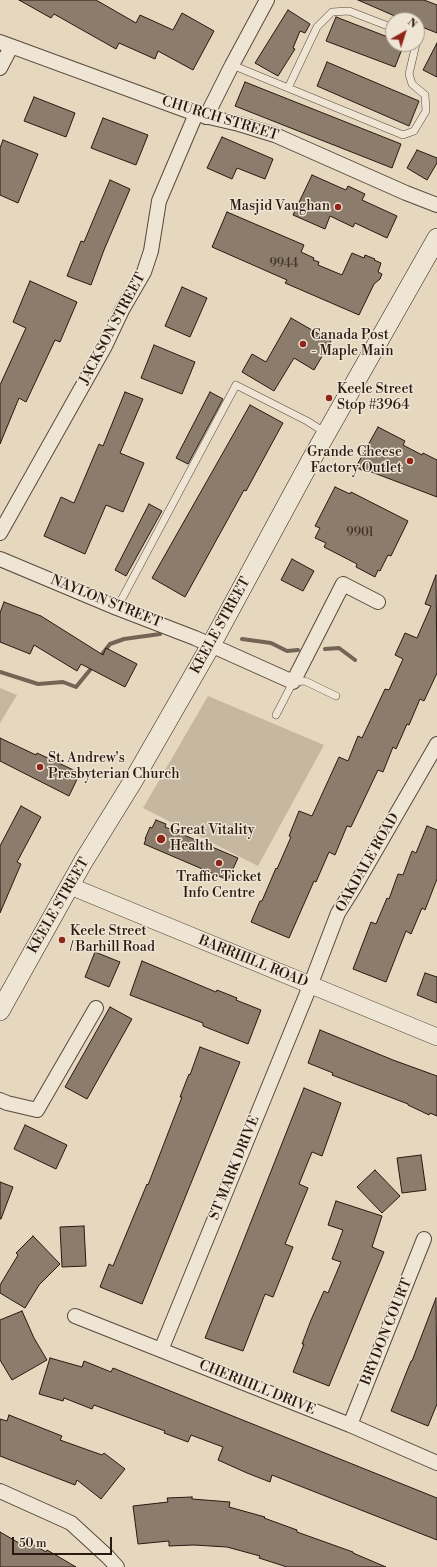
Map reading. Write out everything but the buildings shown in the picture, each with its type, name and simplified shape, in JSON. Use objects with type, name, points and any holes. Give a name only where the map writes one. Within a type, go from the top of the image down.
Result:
[{"type":"main road","name":"KEELE STREET","points":[[0,1011],[70,886],[212,645],[310,462],[437,238]]},
{"type":"street","name":"JACKSON STREET","points":[[0,533],[105,346],[122,310],[144,272],[151,251],[160,201],[201,115],[232,65],[267,0]]},
{"type":"street","points":[[0,68],[6,45]]},
{"type":"street","name":"CHURCH STREET","points":[[6,45],[201,115],[240,124],[274,135],[406,193],[437,205]]},
{"type":"street","name":"NAYLON STREET","points":[[0,559],[117,608],[212,645],[293,682]]},
{"type":"street","points":[[293,682],[343,584],[378,602]]},
{"type":"street","name":"OAKDALE ROAD","points":[[310,986],[338,913],[437,744]]},
{"type":"street","name":"BARRHILL ROAD","points":[[70,886],[437,1037]]},
{"type":"street","name":"ST MARK DRIVE","points":[[161,1350],[310,986]]},
{"type":"street","points":[[0,1100],[37,1110],[96,1008]]},
{"type":"street","name":"BRYDON COURT","points":[[350,1425],[424,1239]]},
{"type":"street","name":"CHERHILL DRIVE","points":[[75,1316],[350,1425],[437,1463]]},
{"type":"street","points":[[0,1491],[71,1523],[108,1556],[117,1567]]},
{"type":"lane","points":[[288,88],[317,27],[332,12],[349,11],[385,25]]},
{"type":"lane","points":[[232,65],[403,135],[414,131],[426,111],[425,95],[412,84],[409,74],[414,52]]},
{"type":"lane","points":[[117,608],[236,385],[307,421],[327,433]]},
{"type":"lane","points":[[276,715],[293,682],[305,681],[336,696]]},
{"type":"shaded area","points":[[0,688],[17,695],[0,723]]},
{"type":"shaded area","points":[[208,696],[324,745],[258,866],[143,808]]},
{"type":"waterway","points":[[99,658],[110,644],[124,639],[160,634]]},
{"type":"waterway","points":[[242,639],[271,643],[287,651],[298,650]]},
{"type":"waterway","points":[[325,649],[339,648],[355,660]]},
{"type":"waterway","points":[[0,672],[38,684],[63,682],[76,687],[94,665]]},
{"type":"place","name":"Masjid Vaughan","points":[[338,207]]},
{"type":"place","name":"Canada Post - Maple Main","points":[[303,344]]},
{"type":"place","name":"Keele Street Stop #3964","points":[[329,398]]},
{"type":"place","name":"Grande Cheese Factory Outlet","points":[[410,461]]},
{"type":"place","name":"St. Andrew's Presbyterian Church","points":[[40,767]]},
{"type":"place","name":"Great Vitality Health","points":[[161,839]]},
{"type":"place","name":"Traffic Ticket Info Centre","points":[[219,863]]},
{"type":"place","name":"Keele Street / Barhill Road","points":[[62,940]]}]
